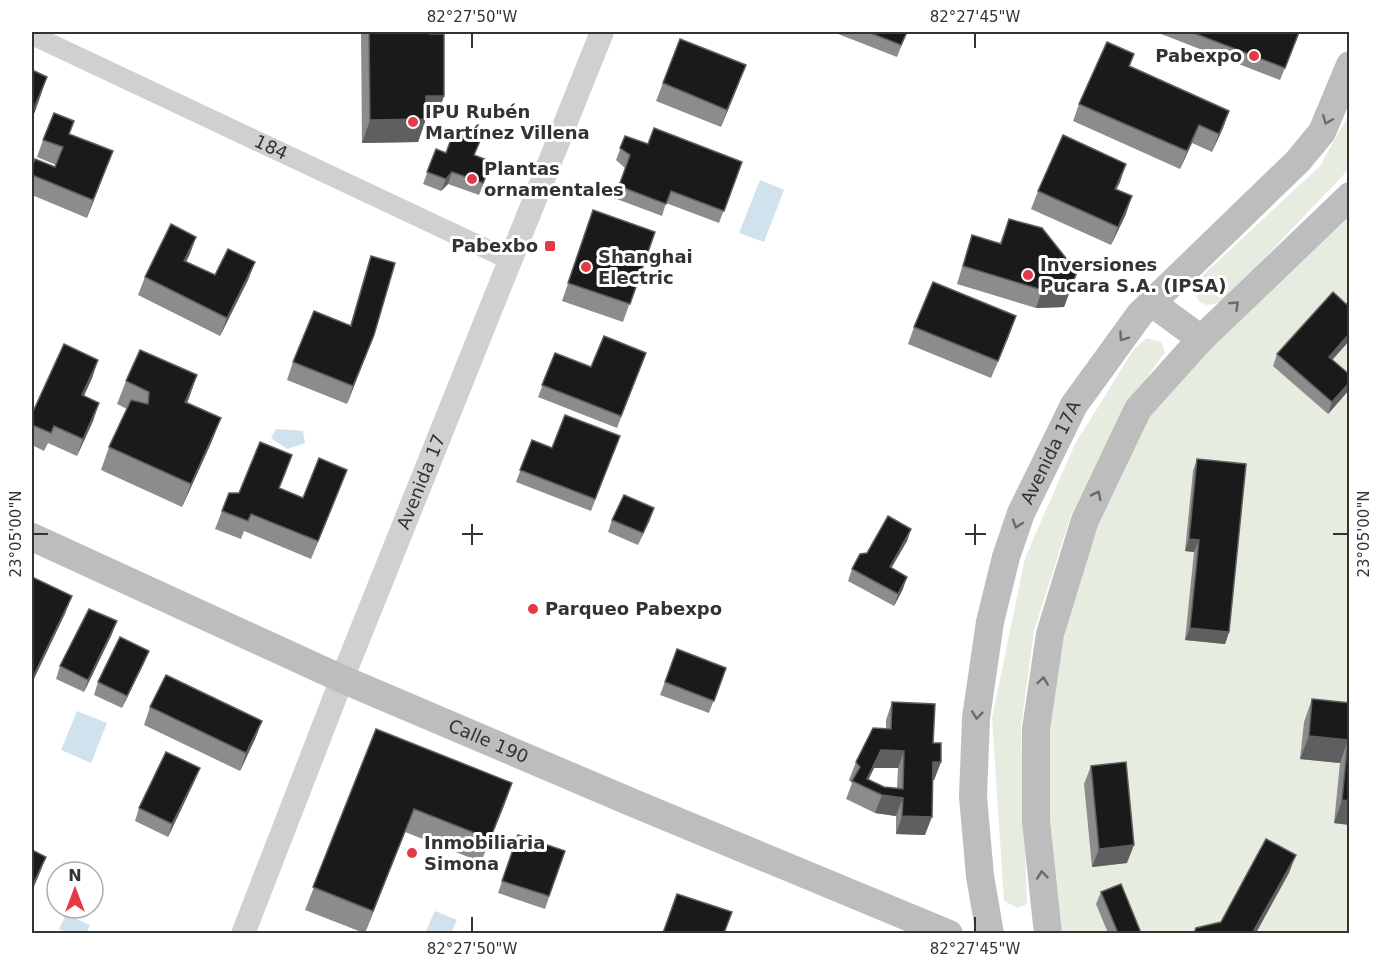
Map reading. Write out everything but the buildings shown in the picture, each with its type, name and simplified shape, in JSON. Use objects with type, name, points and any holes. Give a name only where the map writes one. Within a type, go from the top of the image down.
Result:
[{"type":"main road","name":"Avenida 17A","points":[[990,933],[980,876],[973,797],[976,718],[992,611],[1006,557],[1021,513],[1074,405],[1140,314],[1298,161],[1323,132],[1350,65]]},
{"type":"main road","points":[[1048,933],[1036,820],[1036,729],[1050,633],[1085,520],[1138,409],[1201,339],[1350,196]]},
{"type":"main road","points":[[1152,303],[1201,339]]},
{"type":"main road","name":"Calle 190","points":[[32,537],[342,679],[638,805],[949,933]]},
{"type":"street","name":"Avenida 17","points":[[243,933],[342,679],[602,32]]},
{"type":"street","name":"184","points":[[32,35],[510,260]]},
{"type":"shaded area","points":[[1349,114],[1349,166],[1346,172],[1223,302],[1207,305],[1199,302],[1194,290],[1204,274],[1320,166]]},
{"type":"shaded area","points":[[1349,196],[1349,933],[1048,934],[1050,634],[1138,409]]},
{"type":"shaded area","points":[[1147,338],[1161,342],[1165,352],[1121,414],[1071,515],[1034,631],[1021,727],[1027,904],[1018,908],[1004,901],[992,718],[1025,558],[1075,444],[1134,349]]},
{"type":"water","points":[[760,180],[784,190],[764,242],[739,233]]},
{"type":"water","points":[[276,429],[303,431],[305,443],[287,449],[271,438]]},
{"type":"water","points":[[77,711],[107,723],[91,763],[61,750]]},
{"type":"water","points":[[435,911],[457,920],[451,933],[425,933]]},
{"type":"water","points":[[63,920],[79,920],[90,925],[86,933],[69,933],[59,929]]},
{"type":"place","name":"Pabexpo","points":[[1254,56]]},
{"type":"place","name":"IPU Rubén Martínez Villena","points":[[413,122]]},
{"type":"place","name":"Plantas ornamentales","points":[[472,179]]},
{"type":"place","name":"Pabexbo","points":[[550,246]]},
{"type":"place","name":"Shanghai Electric","points":[[586,267]]},
{"type":"place","name":"Inversiones Pucara S.A. (IPSA)","points":[[1028,275]]},
{"type":"place","name":"Parqueo Pabexpo","points":[[533,609]]},
{"type":"place","name":"Inmobiliaria Simona","points":[[412,853]]}]
